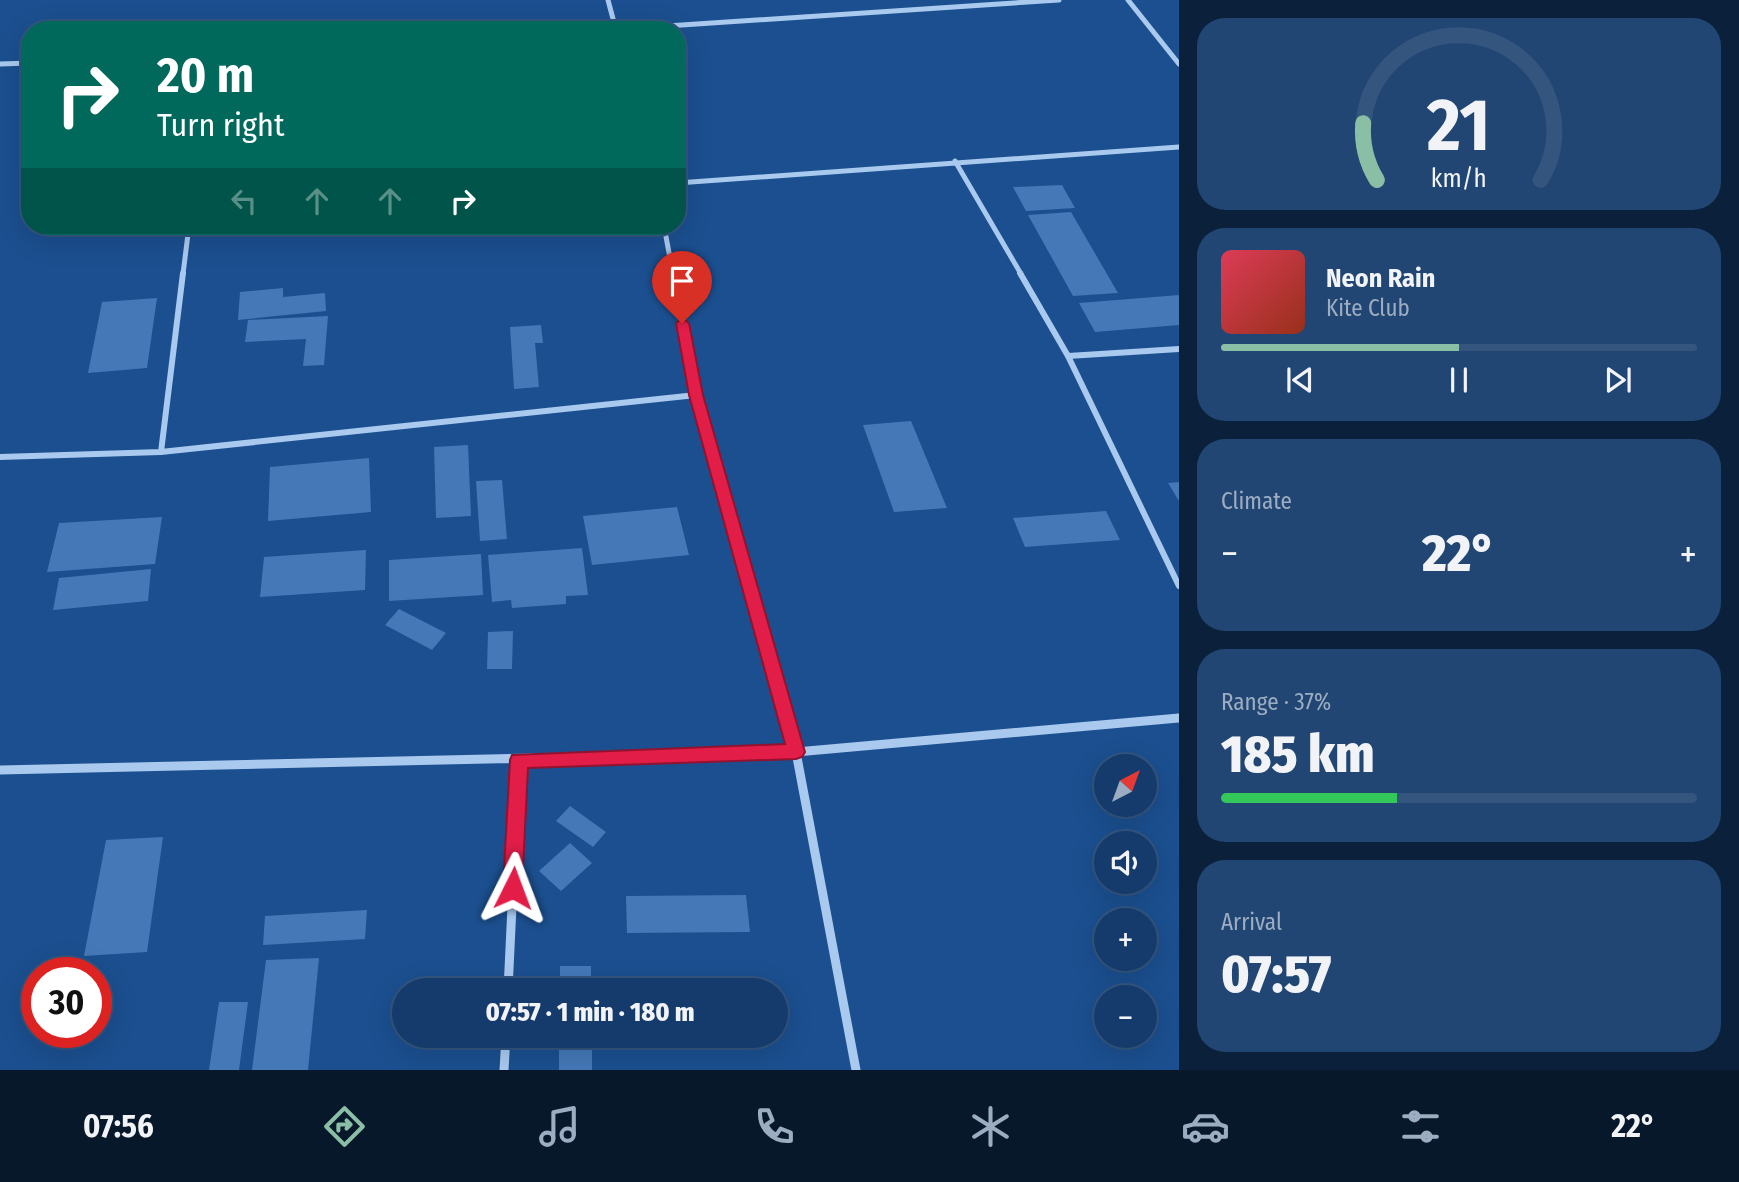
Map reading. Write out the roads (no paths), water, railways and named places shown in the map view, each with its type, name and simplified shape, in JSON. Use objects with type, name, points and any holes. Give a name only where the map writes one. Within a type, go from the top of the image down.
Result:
[{"type":"street","points":[[608,0],[614,21]]},
{"type":"street","points":[[686,24],[1059,0]]},
{"type":"street","points":[[1128,0],[1179,64]]},
{"type":"street","points":[[0,64],[21,63]]},
{"type":"street","points":[[686,182],[1179,147]]},
{"type":"street","points":[[955,162],[1068,356],[1179,586]]},
{"type":"street","points":[[160,452],[187,235]]},
{"type":"street","points":[[666,235],[696,395],[796,752],[856,1070]]},
{"type":"street","points":[[1068,356],[1179,349]]},
{"type":"street","points":[[0,457],[160,452],[696,395]]},
{"type":"street","points":[[0,770],[796,752],[1179,718]]},
{"type":"street","points":[[509,978],[519,760]]},
{"type":"street","points":[[504,1070],[505,1048]]}]
